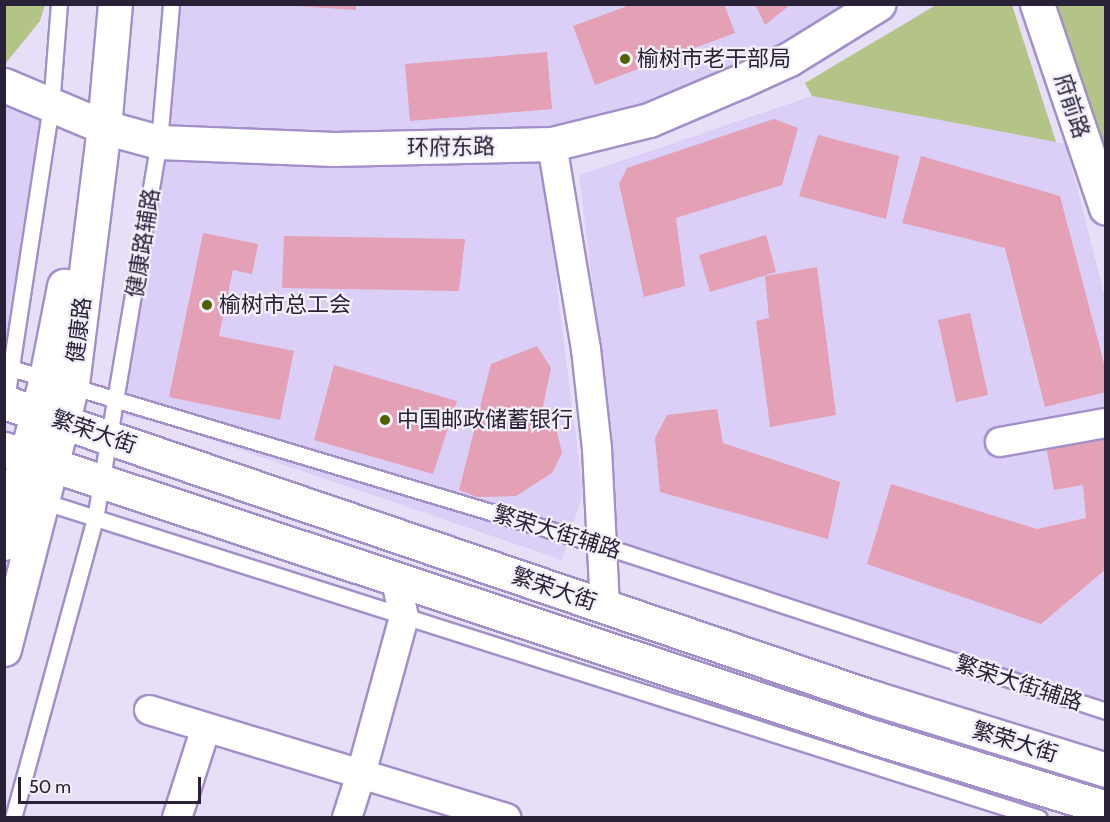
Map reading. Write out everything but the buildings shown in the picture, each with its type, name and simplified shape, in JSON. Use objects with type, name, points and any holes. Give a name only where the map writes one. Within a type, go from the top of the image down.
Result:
[{"type":"main road","name":"健康路","points":[[95,123],[96,4]]},
{"type":"main road","name":"健康路","points":[[4,649],[22,495],[29,457],[50,417],[59,381],[69,260],[115,4]]},
{"type":"main road","name":"环府东路","points":[[4,85],[51,107],[159,142],[334,149],[552,144],[649,120],[741,81],[789,59],[878,4]]},
{"type":"main road","name":"府前路","points":[[1037,4],[1106,208]]},
{"type":"main road","name":"繁荣大街","points":[[5,404],[111,437],[874,698],[1106,770]]},
{"type":"main road","name":"繁荣大街","points":[[29,457],[864,734],[1106,808]]},
{"type":"main road","name":"健康路","points":[[4,543],[22,495]]},
{"type":"street","points":[[552,144],[586,349],[604,546],[605,606]]},
{"type":"street","points":[[1000,442],[1106,423]]},
{"type":"street","points":[[347,818],[404,617],[395,577]]},
{"type":"street","points":[[149,710],[205,730],[506,818]]},
{"type":"street","points":[[177,818],[205,730]]},
{"type":"lane","points":[[5,404],[8,367],[51,107],[59,4]]},
{"type":"lane","name":"健康路辅路","points":[[13,818],[95,519],[100,479],[111,437],[159,142],[171,4]]},
{"type":"lane","name":"繁荣大街辅路","points":[[8,367],[604,546],[1106,711]]},
{"type":"lane","points":[[22,495],[404,617],[517,649],[1039,818]]},
{"type":"shaded area","points":[[171,5],[872,5],[835,32],[552,144],[557,287],[583,493],[562,560],[177,428],[126,415],[117,398]]},
{"type":"shaded area","points":[[4,89],[51,107],[4,366]]},
{"type":"shaded area","points":[[812,96],[1066,144],[1105,298],[1105,704],[619,544],[608,415],[579,175]]},
{"type":"green space","points":[[5,4],[45,5],[40,21],[5,64]]},
{"type":"green space","points":[[936,5],[1012,5],[1056,142],[812,96],[805,83]]},
{"type":"green space","points":[[1056,5],[1105,5],[1105,187]]},
{"type":"place","name":"榆树市老干部局","points":[[625,59]]},
{"type":"place","name":"榆树市总工会","points":[[207,305]]},
{"type":"place","name":"中国邮政储蓄银行","points":[[385,420]]}]
